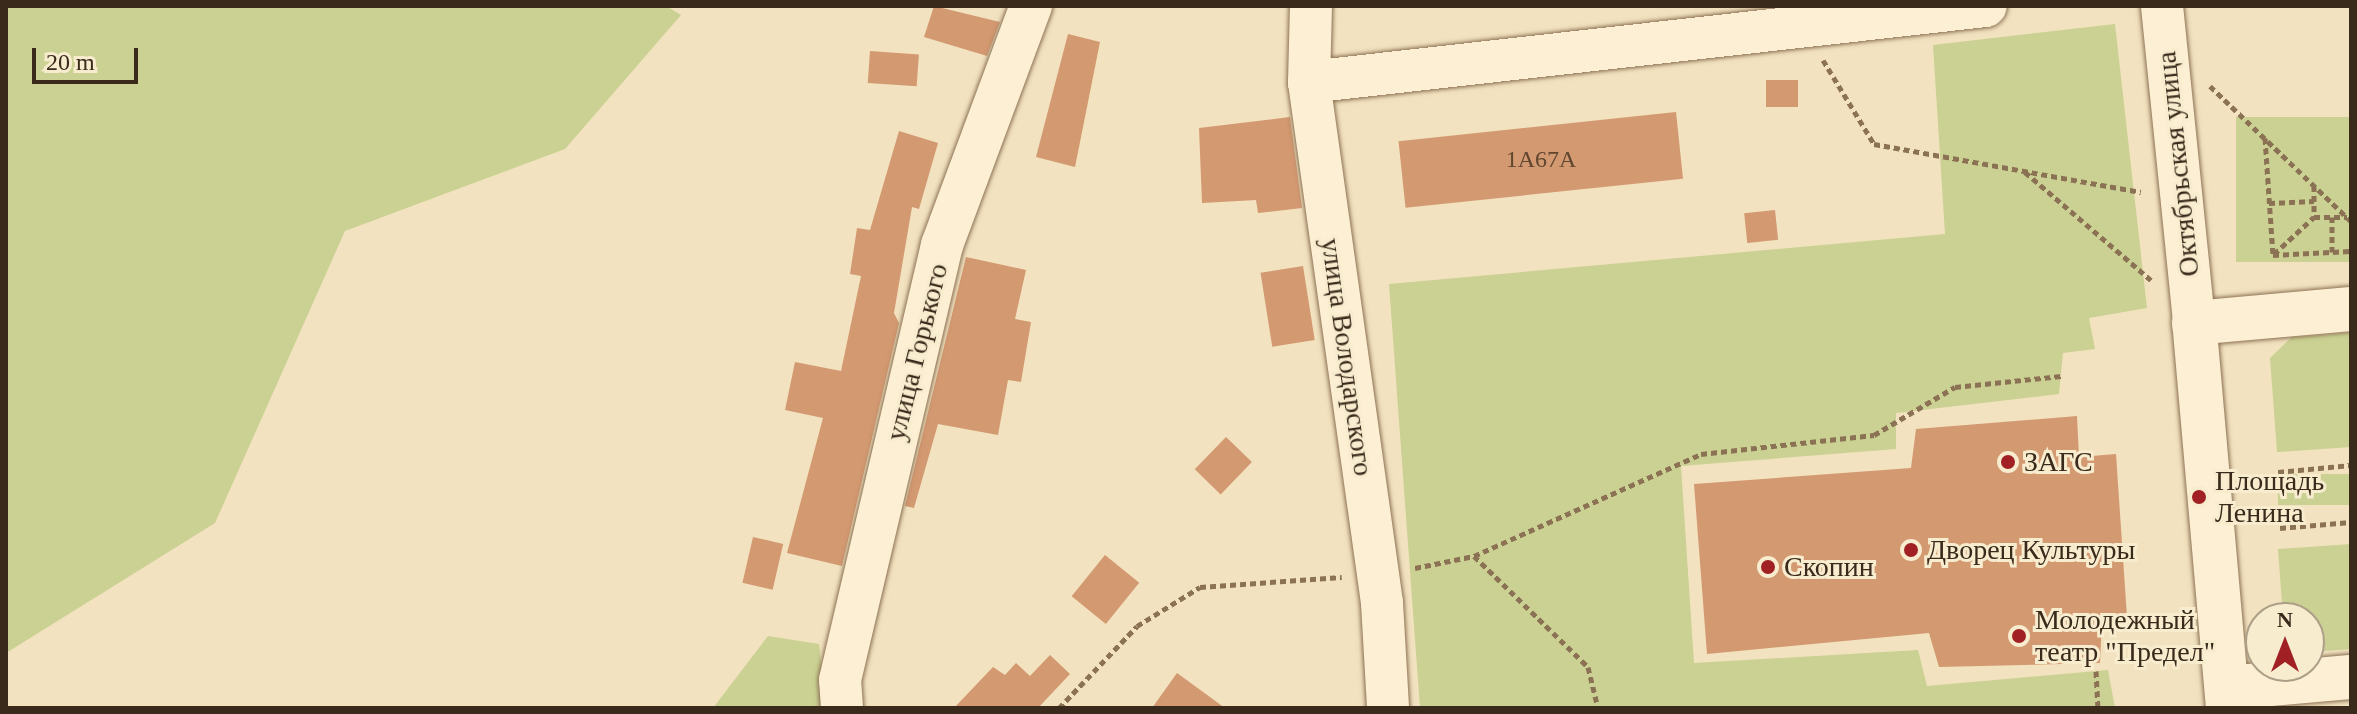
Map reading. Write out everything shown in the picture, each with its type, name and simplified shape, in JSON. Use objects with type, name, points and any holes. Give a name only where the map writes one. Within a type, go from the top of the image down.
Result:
[{"type":"street","name":"улица Горького","points":[[842,708],[840,680],[942,245],[1031,6]]},
{"type":"street","name":"улица Володарского","points":[[1311,6],[1309,82],[1377,575],[1388,708]]},
{"type":"street","points":[[1309,82],[1986,6]]},
{"type":"street","name":"Октябрьская улица","points":[[2164,25],[2194,320]]},
{"type":"street","points":[[2351,309],[2194,320],[2227,698],[2351,677]]},
{"type":"path","points":[[2164,25],[2265,137],[2349,219]]},
{"type":"path","points":[[1803,27],[1874,144],[2182,200]]},
{"type":"path","points":[[2265,137],[2273,255]]},
{"type":"path","points":[[2025,171],[2194,320]]},
{"type":"path","points":[[2314,185],[2314,217]]},
{"type":"path","points":[[2269,203],[2314,201]]},
{"type":"path","points":[[2273,255],[2314,217],[2349,219]]},
{"type":"path","points":[[2332,217],[2332,252]]},
{"type":"path","points":[[2273,255],[2351,251]]},
{"type":"path","points":[[1059,708],[1137,626],[1200,587],[1377,575],[1474,556],[1701,454],[1874,435],[1955,387],[2061,376]]},
{"type":"path","points":[[2278,472],[2351,465]]},
{"type":"path","points":[[2280,528],[2351,522]]},
{"type":"path","points":[[1474,556],[1588,667],[1598,708]]},
{"type":"path","points":[[2096,671],[2098,708]]},
{"type":"green space","points":[[6,6],[666,6],[681,15],[565,149],[345,231],[215,523],[6,653]]},
{"type":"green space","points":[[2115,24],[2147,308],[2089,318],[2095,349],[2063,353],[2059,394],[1896,413],[1896,449],[1681,466],[1694,663],[1918,650],[1927,686],[2108,670],[2115,708],[1420,708],[1389,284],[1945,234],[1933,45]]},
{"type":"green space","points":[[2236,117],[2351,117],[2351,262],[2236,262]]},
{"type":"green space","points":[[2351,333],[2351,447],[2277,452],[2270,358],[2292,337]]},
{"type":"green space","points":[[2278,474],[2351,474],[2351,505],[2278,505]]},
{"type":"green space","points":[[2351,544],[2351,649],[2325,651],[2325,602],[2282,602],[2278,549]]},
{"type":"green space","points":[[768,636],[819,644],[826,708],[713,708]]},
{"type":"building","points":[[934,6],[1000,22],[987,56],[924,37]]},
{"type":"building","points":[[1068,34],[1100,42],[1075,167],[1036,157]]},
{"type":"building","points":[[870,51],[919,54],[917,86],[868,83]]},
{"type":"building","points":[[1766,80],[1798,80],[1798,107],[1766,107]]},
{"type":"building","points":[[1676,112],[1683,179],[1406,208],[1399,141]]},
{"type":"building","points":[[1290,117],[1302,208],[1258,213],[1256,200],[1202,203],[1199,128]]},
{"type":"building","points":[[899,131],[938,143],[919,209],[912,207],[894,313],[899,323],[842,566],[787,553],[823,418],[785,410],[795,362],[841,371],[861,276],[850,274],[857,228],[870,230]]},
{"type":"building","points":[[1775,210],[1778,240],[1747,243],[1744,213]]},
{"type":"building","points":[[966,257],[1026,270],[1015,319],[1031,322],[1021,382],[1008,380],[998,435],[938,424],[914,508],[905,506]]},
{"type":"building","points":[[1303,266],[1315,340],[1272,347],[1261,273]]},
{"type":"building","name":"Дворец Культуры","points":[[2077,416],[2079,457],[2116,454],[2127,617],[2102,620],[2100,663],[1939,667],[1929,633],[1707,654],[1694,484],[1911,468],[1916,429]]},
{"type":"building","points":[[1226,437],[1252,462],[1221,494],[1195,469]]},
{"type":"building","points":[[753,537],[783,544],[773,590],[742,583]]},
{"type":"building","points":[[1105,555],[1139,583],[1106,624],[1072,596]]},
{"type":"building","points":[[1050,655],[1070,674],[1038,708],[954,708],[993,667],[1005,675],[1016,663],[1030,676]]},
{"type":"building","points":[[1177,673],[1225,708],[1152,708]]},
{"type":"place","name":"ЗАГС","points":[[2008,462]]},
{"type":"place","name":"Площадь Ленина","points":[[2199,497]]},
{"type":"place","name":"Дворец Культуры","points":[[1911,550]]},
{"type":"place","name":"Скопин","points":[[1768,567]]},
{"type":"place","name":"Молодежный театр \"Предел\"","points":[[2019,636]]}]
